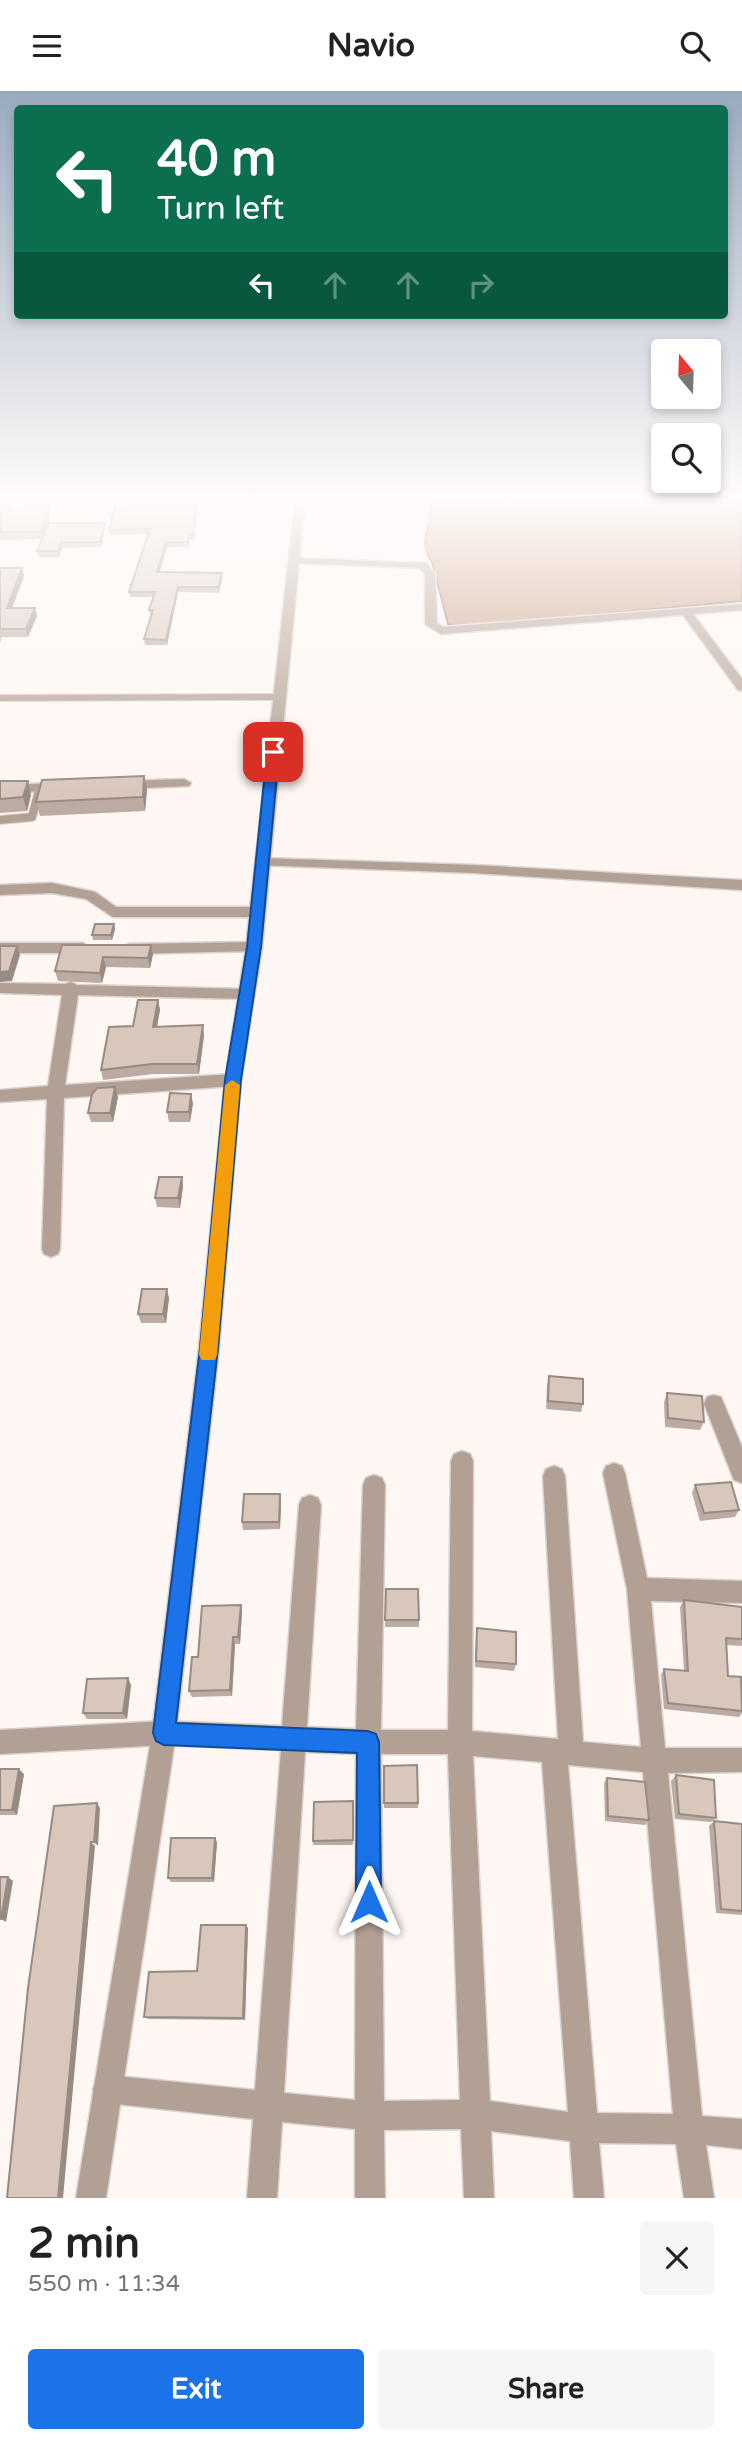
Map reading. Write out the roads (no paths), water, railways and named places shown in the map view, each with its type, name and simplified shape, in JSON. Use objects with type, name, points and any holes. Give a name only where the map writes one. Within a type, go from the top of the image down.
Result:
[{"type":"street","points":[[91,2198],[164,1733],[209,1348],[233,1080],[254,947],[291,598]]},
{"type":"street","points":[[430,598],[431,624],[441,631],[742,607]]},
{"type":"street","points":[[686,612],[742,687]]},
{"type":"street","points":[[105,786],[184,783]]},
{"type":"street","points":[[0,789],[79,786]]},
{"type":"street","points":[[261,862],[474,869],[742,885]]},
{"type":"street","points":[[0,891],[52,888],[90,895],[113,912],[257,912]]},
{"type":"street","points":[[0,948],[254,947]]},
{"type":"street","points":[[0,988],[246,994]]},
{"type":"street","points":[[51,1249],[56,1091],[71,988]]},
{"type":"street","points":[[0,1096],[233,1080]]},
{"type":"street","points":[[715,1404],[742,1473]]},
{"type":"street","points":[[461,1461],[460,1742],[479,2198]]},
{"type":"street","points":[[614,1473],[638,1589],[689,2129],[699,2198]]},
{"type":"street","points":[[554,1476],[562,1752],[581,2129],[589,2198]]},
{"type":"street","points":[[370,2198],[368,1742],[374,1485]]},
{"type":"street","points":[[262,2198],[296,1739],[310,1505]]},
{"type":"street","points":[[638,1589],[742,1592]]},
{"type":"street","points":[[0,1742],[164,1733],[368,1742],[460,1742],[655,1761],[742,1760]]},
{"type":"street","points":[[107,2089],[369,2116],[474,2114],[581,2129],[689,2129],[742,2134]]},
{"type":"lane","points":[[0,698],[279,697]]},
{"type":"lane","points":[[0,820],[32,817],[40,788]]}]
